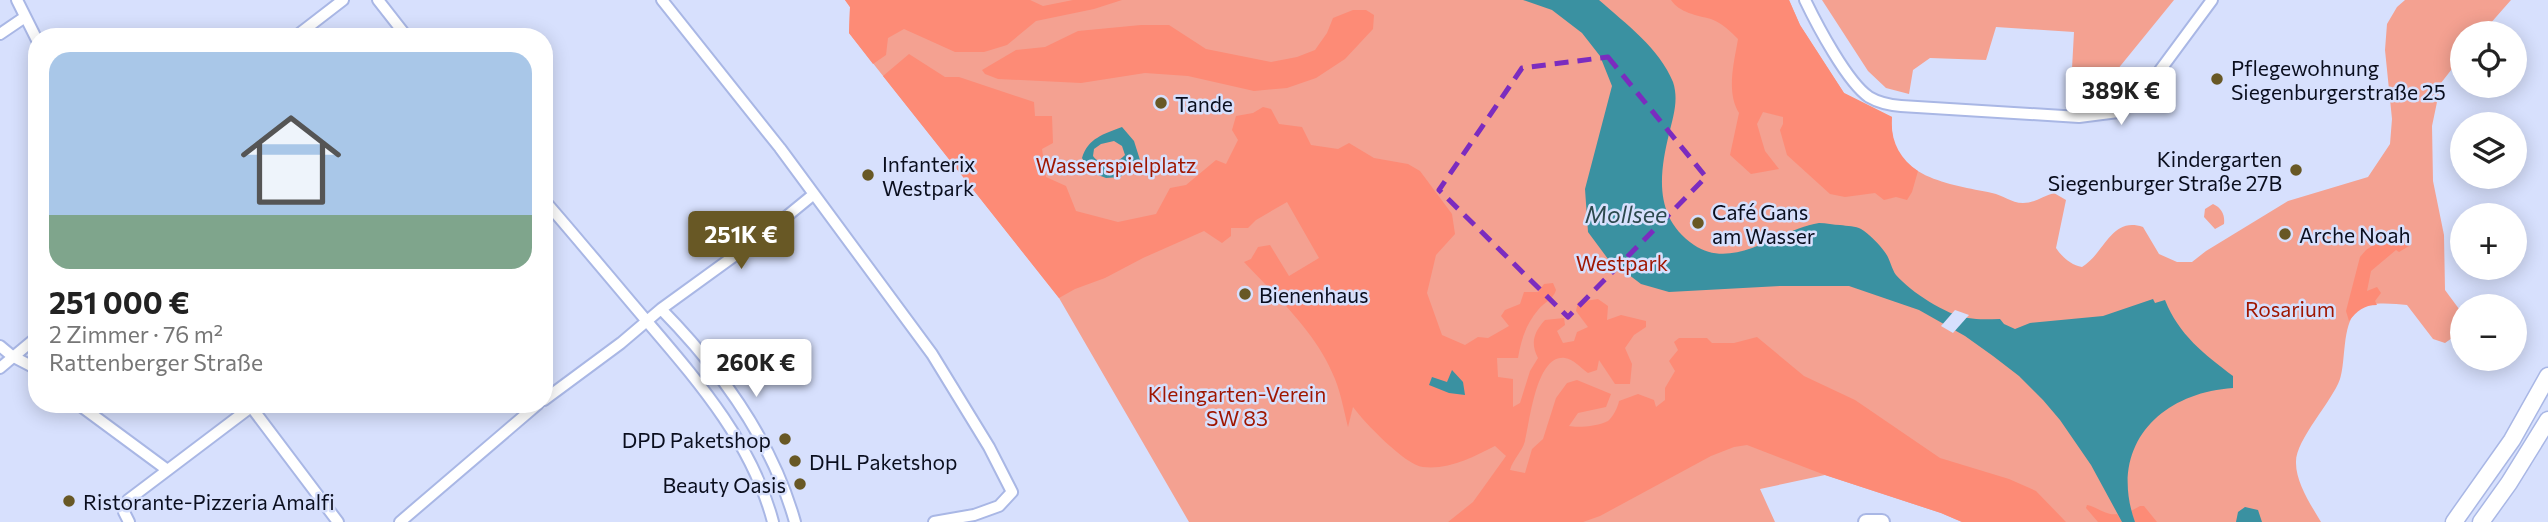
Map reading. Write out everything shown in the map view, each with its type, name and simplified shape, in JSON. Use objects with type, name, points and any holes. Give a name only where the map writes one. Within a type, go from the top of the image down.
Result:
[{"type":"main road","points":[[2454,522],[2512,440],[2548,376]]},
{"type":"main road","points":[[2481,522],[2548,420]]},
{"type":"street","points":[[18,0],[31,28]]},
{"type":"street","points":[[307,28],[343,0]]},
{"type":"street","points":[[377,0],[400,28]]},
{"type":"street","points":[[662,0],[814,194],[932,354],[989,447],[1012,492],[999,506],[934,522]]},
{"type":"street","points":[[1804,0],[1850,76],[1864,93],[1877,101],[1901,106],[2079,117],[2118,112],[2138,98],[2158,75],[2212,0]]},
{"type":"street","points":[[0,34],[25,17]]},
{"type":"street","points":[[553,393],[814,194]]},
{"type":"street","points":[[553,211],[690,370],[724,417],[746,455],[767,501],[773,522]]},
{"type":"street","points":[[661,309],[740,402],[772,463],[795,522]]},
{"type":"street","points":[[0,368],[28,344]]},
{"type":"street","points":[[0,346],[28,364]]},
{"type":"street","points":[[90,413],[166,469]]},
{"type":"street","points":[[129,522],[124,512],[128,499],[240,413]]},
{"type":"street","points":[[256,413],[338,522]]},
{"type":"street","points":[[400,522],[527,413]]},
{"type":"street","points":[[1866,522],[1882,522]]},
{"type":"highlighted area","points":[[1608,57],[1706,177],[1568,317],[1439,190],[1522,68]]},
{"type":"green space","name":"Westpark","points":[[845,0],[1789,0],[1800,25],[1844,93],[1892,117],[1893,137],[1899,153],[1909,165],[1939,181],[1996,194],[2019,203],[2031,202],[2054,193],[2066,200],[2056,248],[2067,260],[2082,267],[2116,231],[2132,225],[2143,227],[2159,254],[2177,262],[2192,262],[2288,201],[2368,177],[2390,144],[2392,119],[2385,50],[2387,24],[2397,7],[2405,0],[2511,0],[2493,21],[2450,21],[2450,71],[2441,83],[2432,126],[2433,181],[2444,235],[2445,290],[2450,297],[2450,339],[2445,343],[2433,339],[2407,305],[2380,304],[2361,308],[2356,312],[2348,325],[2340,379],[2307,432],[2297,454],[2298,478],[2321,522],[1962,522],[1825,475],[1760,489],[1775,522],[1189,522],[1059,298],[849,33],[850,7]]},
{"type":"green space","points":[[1822,0],[2174,0],[2104,86],[2090,97],[2070,105],[2074,32],[1996,27],[1986,60],[1930,58],[1913,70],[1909,94],[1886,88],[1868,71]]},
{"type":"green space","points":[[2213,204],[2221,210],[2224,218],[2224,224],[2215,229],[2204,217],[2205,209]]},
{"type":"shaded area","points":[[845,0],[1030,0],[1043,6],[1073,0],[1122,0],[1094,9],[1036,21],[1007,45],[984,52],[955,52],[904,29],[888,38],[886,55],[873,64],[849,33],[850,7]]},
{"type":"shaded area","points":[[1671,0],[1789,0],[1800,25],[1844,93],[1892,117],[1897,148],[1918,171],[1907,200],[1896,197],[1884,200],[1875,193],[1845,197],[1830,194],[1787,155],[1780,130],[1783,117],[1763,112],[1757,124],[1765,151],[1779,169],[1751,174],[1730,155],[1739,113],[1732,87],[1738,39],[1719,23],[1684,11]]},
{"type":"shaded area","points":[[1353,10],[1366,10],[1374,15],[1373,29],[1345,59],[1316,78],[1287,88],[1254,91],[1188,76],[1145,73],[1081,83],[998,79],[982,70],[1016,50],[1045,47],[1078,31],[1141,25],[1169,25],[1206,49],[1271,62],[1315,50],[1327,33],[1333,18]]},
{"type":"shaded area","points":[[909,54],[945,77],[959,77],[1034,102],[1035,116],[1052,116],[1053,143],[1042,149],[1046,177],[1066,186],[1076,211],[1118,222],[1156,214],[1170,188],[1186,185],[1216,160],[1226,164],[1238,140],[1232,130],[1236,116],[1253,113],[1263,107],[1271,109],[1279,124],[1302,127],[1311,145],[1338,149],[1349,143],[1374,158],[1408,164],[1420,171],[1452,214],[1455,234],[1436,255],[1427,293],[1442,335],[1465,345],[1478,337],[1488,338],[1509,326],[1501,316],[1505,310],[1520,304],[1524,292],[1538,292],[1544,284],[1553,283],[1556,290],[1530,321],[1518,358],[1497,358],[1498,377],[1513,379],[1513,407],[1520,403],[1530,371],[1538,358],[1534,338],[1545,320],[1564,318],[1565,325],[1557,331],[1563,343],[1574,341],[1577,332],[1588,327],[1576,311],[1578,302],[1598,299],[1608,306],[1607,320],[1621,315],[1646,321],[1646,327],[1634,335],[1625,348],[1632,364],[1630,384],[1615,384],[1599,360],[1597,370],[1588,373],[1565,358],[1555,360],[1547,367],[1536,391],[1524,445],[1510,470],[1525,473],[1532,449],[1543,439],[1556,398],[1567,383],[1577,380],[1611,394],[1606,407],[1578,413],[1569,426],[1599,424],[1610,419],[1619,401],[1638,394],[1654,400],[1656,407],[1665,400],[1665,388],[1675,371],[1669,361],[1678,350],[1674,342],[1679,338],[1707,338],[1712,343],[1734,343],[1757,337],[1804,376],[1855,400],[1940,458],[2009,479],[2036,491],[2066,522],[1962,522],[1747,445],[1711,456],[1600,516],[1583,522],[1448,522],[1473,502],[1506,456],[1495,446],[1451,465],[1423,467],[1396,451],[1353,407],[1348,427],[1335,379],[1318,346],[1295,316],[1244,262],[1251,259],[1258,247],[1270,245],[1289,276],[1319,258],[1287,202],[1256,220],[1248,228],[1231,228],[1231,236],[1222,243],[1204,231],[1059,298],[883,76]]},
{"type":"shaded area","points":[[2404,236],[2410,239],[2409,246],[2399,252],[2396,250],[2371,271],[2367,291],[2377,287],[2381,293],[2375,301],[2377,305],[2361,309],[2349,321],[2346,311],[2360,257],[2372,246]]},
{"type":"shaded area","points":[[2087,505],[2117,514],[2122,522],[2098,522],[2086,508]]},
{"type":"shaded area","points":[[2144,506],[2157,522],[2135,522],[2131,511]]},
{"type":"water","name":"Mollsee","points":[[1523,0],[1599,0],[1641,37],[1660,58],[1673,82],[1675,95],[1674,115],[1663,165],[1663,195],[1672,222],[1694,245],[1709,252],[1725,254],[1741,251],[1819,223],[1857,227],[1882,248],[1896,275],[1929,302],[1959,316],[2000,319],[2015,329],[2030,323],[2103,316],[2153,299],[2155,303],[2165,300],[2185,334],[2202,352],[2233,376],[2233,388],[2206,392],[2183,400],[2162,413],[2146,429],[2135,448],[2129,470],[2128,495],[2135,522],[2122,522],[2091,465],[2043,400],[2019,376],[1993,356],[1965,336],[1919,310],[1849,286],[1780,286],[1669,292],[1641,284],[1608,259],[1588,232],[1585,189],[1612,86],[1600,56],[1582,33],[1552,10]]},
{"type":"water","points":[[1122,127],[1134,141],[1140,160],[1120,177],[1106,178],[1090,172],[1082,158],[1088,146],[1098,138]],"holes":[[[1114,141],[1122,146],[1125,155],[1113,163],[1104,164],[1093,156],[1094,149],[1101,144]]]},
{"type":"water","points":[[1452,370],[1463,382],[1465,395],[1449,393],[1429,385],[1432,377],[1447,382]]},
{"type":"water","points":[[2245,507],[2258,510],[2262,522],[2236,522],[2238,512]]},
{"type":"pier","points":[[1955,310],[1969,315],[1953,333],[1941,326]]},
{"type":"place","name":"Pflegewohnung Siegenburgerstraße 25","points":[[2217,79]]},
{"type":"place","name":"Tande","points":[[1161,103]]},
{"type":"place","name":"Kindergarten Siegenburger Straße 27B","points":[[2296,170]]},
{"type":"place","name":"Infanterix Westpark","points":[[868,175]]},
{"type":"place","name":"Café Gans am Wasser","points":[[1698,223]]},
{"type":"place","name":"Arche Noah","points":[[2285,234]]},
{"type":"place","name":"Bienenhaus","points":[[1245,294]]},
{"type":"place","name":"DPD Paketshop","points":[[785,439]]},
{"type":"place","name":"DHL Paketshop","points":[[795,461]]},
{"type":"place","name":"Beauty Oasis","points":[[800,484]]},
{"type":"place","name":"Ristorante-Pizzeria Amalfi","points":[[69,501]]},
{"type":"park label","name":"Wasserspielplatz","points":[[1116,164]]},
{"type":"park label","name":"Rosarium","points":[[2290,308]]},
{"type":"park label","name":"Kleingarten-Verein SW 83","points":[[1237,405]]}]
